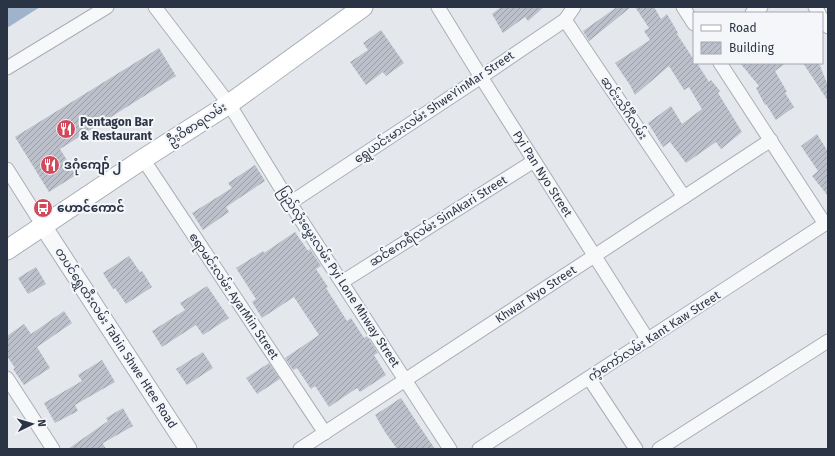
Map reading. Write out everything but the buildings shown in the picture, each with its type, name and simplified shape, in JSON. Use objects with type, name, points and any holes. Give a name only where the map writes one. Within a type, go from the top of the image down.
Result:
[{"type":"main road","name":"ဦးဝိစာရလမ်း","points":[[7,250],[143,159],[229,104],[363,7]]},
{"type":"street","points":[[7,68],[107,7]]},
{"type":"street","name":"ပြည်လုံးမွှေးလမ်း Pyi Lone Mhway Street","points":[[155,7],[229,104],[290,203],[450,449]]},
{"type":"street","name":"Pyi Pan Nyo Street","points":[[438,7],[648,340]]},
{"type":"street","name":"ရွှေယင်းမားလမ်း ShweYinMar Street","points":[[290,203],[565,20],[574,7]]},
{"type":"street","points":[[683,7],[693,22]]},
{"type":"street","name":"ဆင်းသိင်္ဂီလမ်း","points":[[565,20],[684,197]]},
{"type":"street","points":[[721,64],[770,140],[827,223]]},
{"type":"street","name":"Khwar Nyo Street","points":[[300,449],[770,140]]},
{"type":"street","name":"ဧရာမင်းလမ်း AyarMin Street","points":[[143,159],[325,433]]},
{"type":"street","name":"ဆင်ဧကရီလမ်း SinAkari Street","points":[[342,282],[534,160]]},
{"type":"street","points":[[7,170],[44,226]]},
{"type":"street","name":"ကံ့ကော်လမ်း Kant Kaw Street","points":[[479,449],[827,223]]},
{"type":"street","name":"တပင်ရွှေထီးလမ်း Tabin Shwe Htee Road","points":[[44,226],[188,449]]},
{"type":"street","points":[[658,449],[828,341]]},
{"type":"street","points":[[590,378],[636,449]]},
{"type":"street","points":[[8,381],[53,449]]},
{"type":"water","points":[[7,7],[40,7],[7,28]]},
{"type":"place","name":"Pentagon Bar & Restaurant","points":[[66,129]]},
{"type":"place","name":"ဒဂုံကျော် ၂","points":[[50,165]]},
{"type":"place","name":"ဟောင်ကောင်","points":[[43,208]]}]
